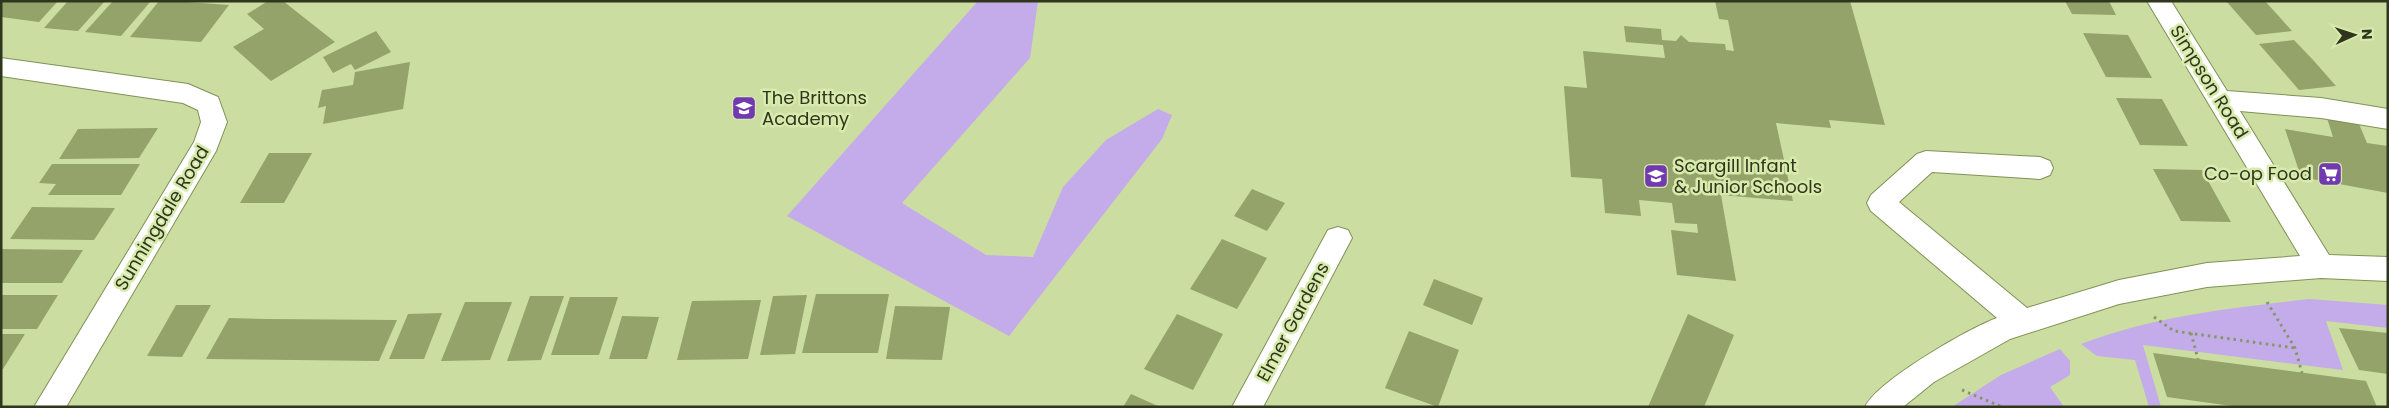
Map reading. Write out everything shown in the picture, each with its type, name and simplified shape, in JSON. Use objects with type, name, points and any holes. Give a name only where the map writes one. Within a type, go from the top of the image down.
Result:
[{"type":"street","name":"Simpson Road","points":[[2159,1],[2321,266]]},
{"type":"street","name":"Sunningdale Road","points":[[1,67],[188,94],[208,104],[214,122],[207,144],[49,407]]},
{"type":"street","points":[[2219,100],[2321,108],[2388,119]]},
{"type":"street","points":[[2023,322],[1881,203],[1926,161],[2040,168]]},
{"type":"street","name":"Elmer Gardens","points":[[1247,407],[1338,238]]},
{"type":"street","points":[[1880,407],[1923,373],[2001,329],[2119,292],[2207,275],[2321,266],[2388,269]]},
{"type":"path","points":[[2249,272],[2295,348],[2302,372]]},
{"type":"path","points":[[2119,292],[2174,331],[2295,348]]},
{"type":"path","points":[[2191,334],[2198,359]]},
{"type":"shaded area","points":[[978,1],[1038,1],[1030,58],[902,203],[986,255],[1033,257],[1063,187],[1106,140],[1158,109],[1172,115],[1162,139],[1009,336],[787,216]]},
{"type":"shaded area","points":[[2309,299],[2388,305],[2388,328],[2326,321],[2343,370],[2143,345],[2161,407],[2149,407],[2135,360],[2097,356],[2081,344],[2137,326],[2194,314]]},
{"type":"shaded area","points":[[2060,349],[2070,361],[2070,375],[2050,387],[2064,407],[1952,407],[2001,375]]},
{"type":"building","points":[[1,1],[58,1],[39,22],[1,17]]},
{"type":"building","points":[[68,1],[105,1],[78,31],[44,28]]},
{"type":"building","points":[[113,1],[151,1],[121,36],[85,32]]},
{"type":"building","points":[[159,1],[229,5],[201,42],[130,37]]},
{"type":"building","points":[[268,1],[283,1],[335,42],[271,81],[233,47],[264,29],[247,14]]},
{"type":"building","points":[[1715,1],[1850,1],[1885,125],[1829,120],[1831,128],[1776,123],[1793,201],[1721,195],[1736,281],[1677,275],[1671,230],[1698,233],[1697,224],[1675,223],[1672,203],[1639,200],[1641,216],[1605,213],[1602,179],[1571,177],[1564,86],[1587,88],[1583,51],[1665,58],[1663,45],[1626,42],[1624,26],[1661,29],[1662,40],[1676,41],[1681,35],[1689,42],[1725,44],[1726,50],[1734,51],[1728,20],[1719,19]]},
{"type":"building","points":[[2065,1],[2109,1],[2116,15],[2072,14]]},
{"type":"building","points":[[2226,1],[2265,1],[2292,31],[2256,35]]},
{"type":"building","points":[[376,31],[391,52],[355,70],[351,64],[333,73],[323,57]]},
{"type":"building","points":[[2083,33],[2128,35],[2152,78],[2106,77]]},
{"type":"building","points":[[2294,40],[2336,86],[2299,90],[2259,44]]},
{"type":"building","points":[[410,62],[403,109],[323,124],[326,106],[318,108],[322,90],[353,85],[355,72]]},
{"type":"building","points":[[2116,98],[2162,99],[2188,146],[2140,145]]},
{"type":"building","points":[[2327,118],[2359,124],[2367,143],[2388,146],[2388,193],[2301,177],[2285,129],[2333,137]]},
{"type":"building","points":[[158,128],[139,158],[59,159],[78,129]]},
{"type":"building","points":[[269,153],[312,153],[284,203],[240,203]]},
{"type":"building","points":[[52,164],[140,164],[121,195],[48,195],[56,184],[39,183]]},
{"type":"building","points":[[2153,169],[2202,170],[2231,222],[2181,221]]},
{"type":"building","points":[[1252,189],[1285,203],[1267,231],[1234,216]]},
{"type":"building","points":[[32,207],[115,208],[94,240],[10,239]]},
{"type":"building","points":[[1222,239],[1267,258],[1237,309],[1190,289]]},
{"type":"building","points":[[1,249],[83,250],[62,283],[1,283]]},
{"type":"building","points":[[1434,279],[1483,298],[1472,325],[1423,305]]},
{"type":"building","points":[[816,294],[889,294],[878,353],[802,353]]},
{"type":"building","points":[[1,295],[58,295],[37,329],[1,329]]},
{"type":"building","points":[[807,295],[795,354],[760,355],[773,296]]},
{"type":"building","points":[[530,296],[564,296],[541,360],[507,361]]},
{"type":"building","points":[[570,297],[618,297],[599,355],[551,355]]},
{"type":"building","points":[[761,300],[748,359],[677,360],[692,301]]},
{"type":"building","points":[[465,302],[512,302],[490,360],[441,361]]},
{"type":"building","points":[[176,305],[211,305],[182,357],[147,356]]},
{"type":"building","points":[[895,306],[950,307],[942,360],[886,359]]},
{"type":"building","points":[[442,313],[424,359],[389,359],[408,314]]},
{"type":"building","points":[[1177,314],[1223,334],[1193,390],[1144,369]]},
{"type":"building","points":[[1688,314],[1734,335],[1704,407],[1648,407]]},
{"type":"building","points":[[622,316],[659,317],[647,359],[609,359]]},
{"type":"building","points":[[229,318],[397,320],[379,361],[206,359]]},
{"type":"building","points":[[2339,328],[2388,333],[2388,374],[2359,370]]},
{"type":"building","points":[[1409,331],[1459,350],[1438,407],[1385,388]]},
{"type":"building","points":[[1,334],[25,334],[3,369],[1,369]]},
{"type":"building","points":[[2153,353],[2366,381],[2377,407],[2239,407],[2167,397]]},
{"type":"building","points":[[1131,394],[1160,407],[1123,407]]},
{"type":"place","name":"The Brittons Academy","points":[[744,108]]},
{"type":"place","name":"Co-op Food","points":[[2330,174]]},
{"type":"place","name":"Scargill Infant & Junior Schools","points":[[1656,176]]}]
